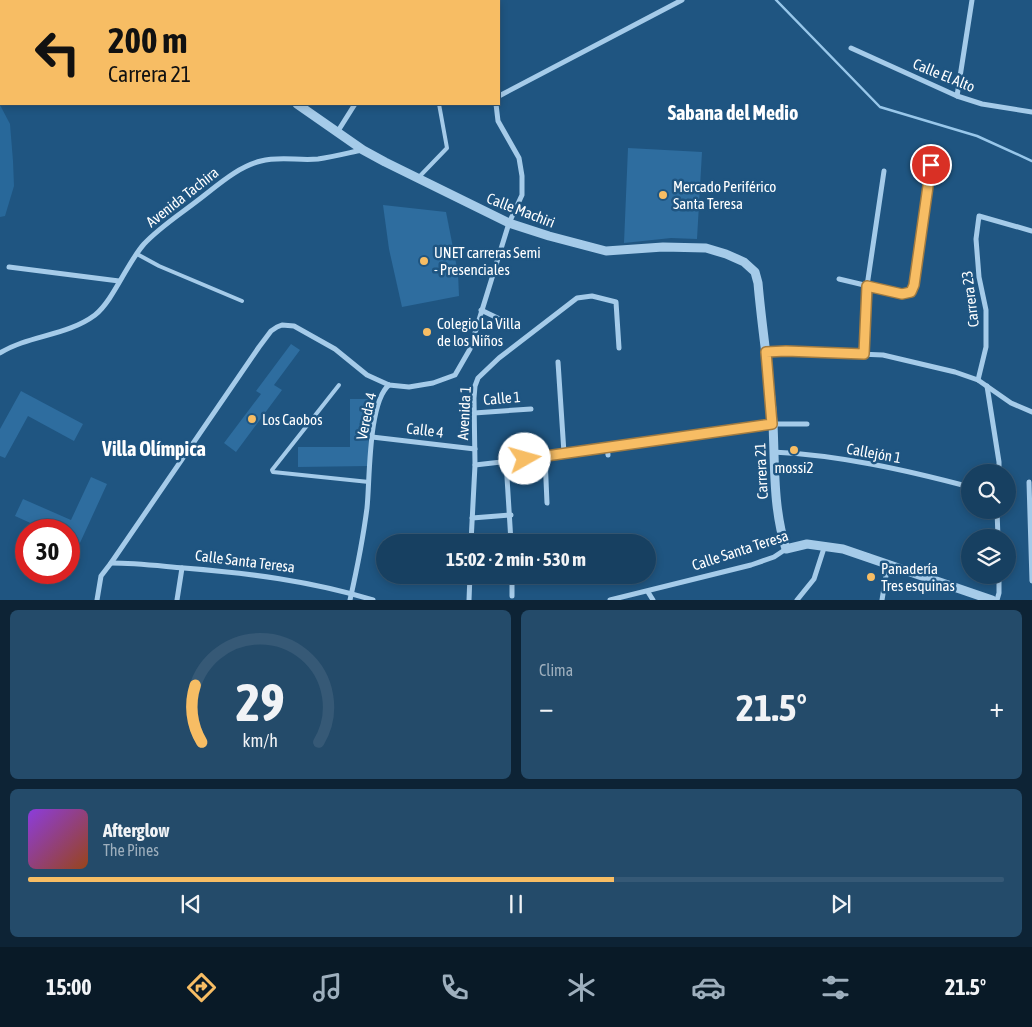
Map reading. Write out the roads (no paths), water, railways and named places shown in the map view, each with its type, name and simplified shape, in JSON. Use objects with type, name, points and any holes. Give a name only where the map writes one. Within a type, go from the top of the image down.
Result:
[{"type":"street","points":[[500,95],[682,0]]},
{"type":"street","points":[[957,96],[972,0]]},
{"type":"street","name":"Calle El Alto","points":[[851,48],[957,96],[982,104],[1032,112]]},
{"type":"street","name":"Calle Machiri","points":[[299,105],[338,130],[363,150],[509,223],[606,251],[663,246],[706,248],[744,262],[755,272]]},
{"type":"street","points":[[338,130],[354,105]]},
{"type":"street","name":"Vereda 4","points":[[351,597],[369,482],[372,437],[382,390],[389,384],[409,387],[433,383],[455,375],[470,349],[509,223],[522,195],[522,176],[519,158],[498,121],[496,105]]},
{"type":"street","name":"Avenida Tachira","points":[[0,353],[12,346],[78,325],[96,314],[110,297],[118,281],[151,236],[169,220],[234,173],[249,165],[273,159],[319,159],[363,150]]},
{"type":"street","points":[[839,279],[902,294],[911,292],[914,285],[931,165]]},
{"type":"street","points":[[864,354],[867,286],[884,171]]},
{"type":"street","name":"Carrera 23","points":[[978,380],[986,347],[986,310],[979,277],[976,239],[979,216],[1032,231]]},
{"type":"street","points":[[9,267],[118,281]]},
{"type":"street","name":"Carrera 21","points":[[755,272],[766,352],[772,424],[775,498],[780,530],[786,549]]},
{"type":"street","name":"Avenida 1","points":[[471,534],[475,386],[486,369],[577,298],[592,296],[616,302],[619,348]]},
{"type":"street","points":[[481,310],[512,325]]},
{"type":"street","points":[[97,600],[100,576],[111,563],[258,347],[277,327],[282,325],[294,326],[310,334],[335,349],[367,375],[389,384]]},
{"type":"street","points":[[766,352],[786,351],[883,355],[955,372],[978,380],[1021,409],[1032,412]]},
{"type":"street","points":[[558,362],[564,453]]},
{"type":"street","points":[[986,386],[999,464]]},
{"type":"street","name":"Calle 1","points":[[474,413],[531,408]]},
{"type":"street","points":[[474,465],[545,457],[607,446],[772,424],[807,424]]},
{"type":"street","name":"Calle 4","points":[[372,437],[474,449]]},
{"type":"street","points":[[607,446],[608,455]]},
{"type":"street","name":"Callejón 1","points":[[773,452],[802,453],[862,463],[920,474],[961,485]]},
{"type":"street","points":[[545,457],[547,503]]},
{"type":"street","points":[[506,461],[511,534]]},
{"type":"street","points":[[1029,482],[1032,581]]},
{"type":"street","points":[[472,518],[511,515]]},
{"type":"street","name":"Calle Santa Teresa","points":[[610,600],[751,565],[774,557],[786,549],[807,544],[825,545],[862,554],[992,600]]},
{"type":"street","points":[[797,600],[806,586],[814,579],[825,545]]},
{"type":"street","name":"Calle Santa Teresa","points":[[111,563],[137,563],[305,582],[351,597],[373,600]]},
{"type":"street","points":[[882,600],[888,563]]},
{"type":"street","points":[[177,600],[182,568]]},
{"type":"street","points":[[469,600],[470,584]]},
{"type":"street","points":[[512,584],[512,596]]},
{"type":"street","points":[[997,600],[999,584]]},
{"type":"street","points":[[648,592],[653,600]]},
{"type":"lane","points":[[418,179],[447,148],[440,105]]},
{"type":"lane","points":[[137,254],[159,266],[242,302]]},
{"type":"lane","points":[[339,385],[272,470],[273,472],[369,482]]},
{"type":"waterway","points":[[776,0],[880,107],[977,136],[1032,161]]},
{"type":"place","name":"Mercado Periférico Santa Teresa","points":[[663,195]]},
{"type":"place","name":"UNET carreras Semi - Presenciales","points":[[424,261]]},
{"type":"place","name":"Colegio La Villa de los Niños","points":[[427,332]]},
{"type":"place","name":"Los Caobos","points":[[252,419]]},
{"type":"place","name":"mossi2","points":[[794,450]]},
{"type":"place","name":"Panadería Tres esquinas","points":[[871,577]]},
{"type":"district","name":"Sabana del Medio","points":[[733,112]]},
{"type":"district","name":"Villa Olímpica","points":[[154,448]]}]
